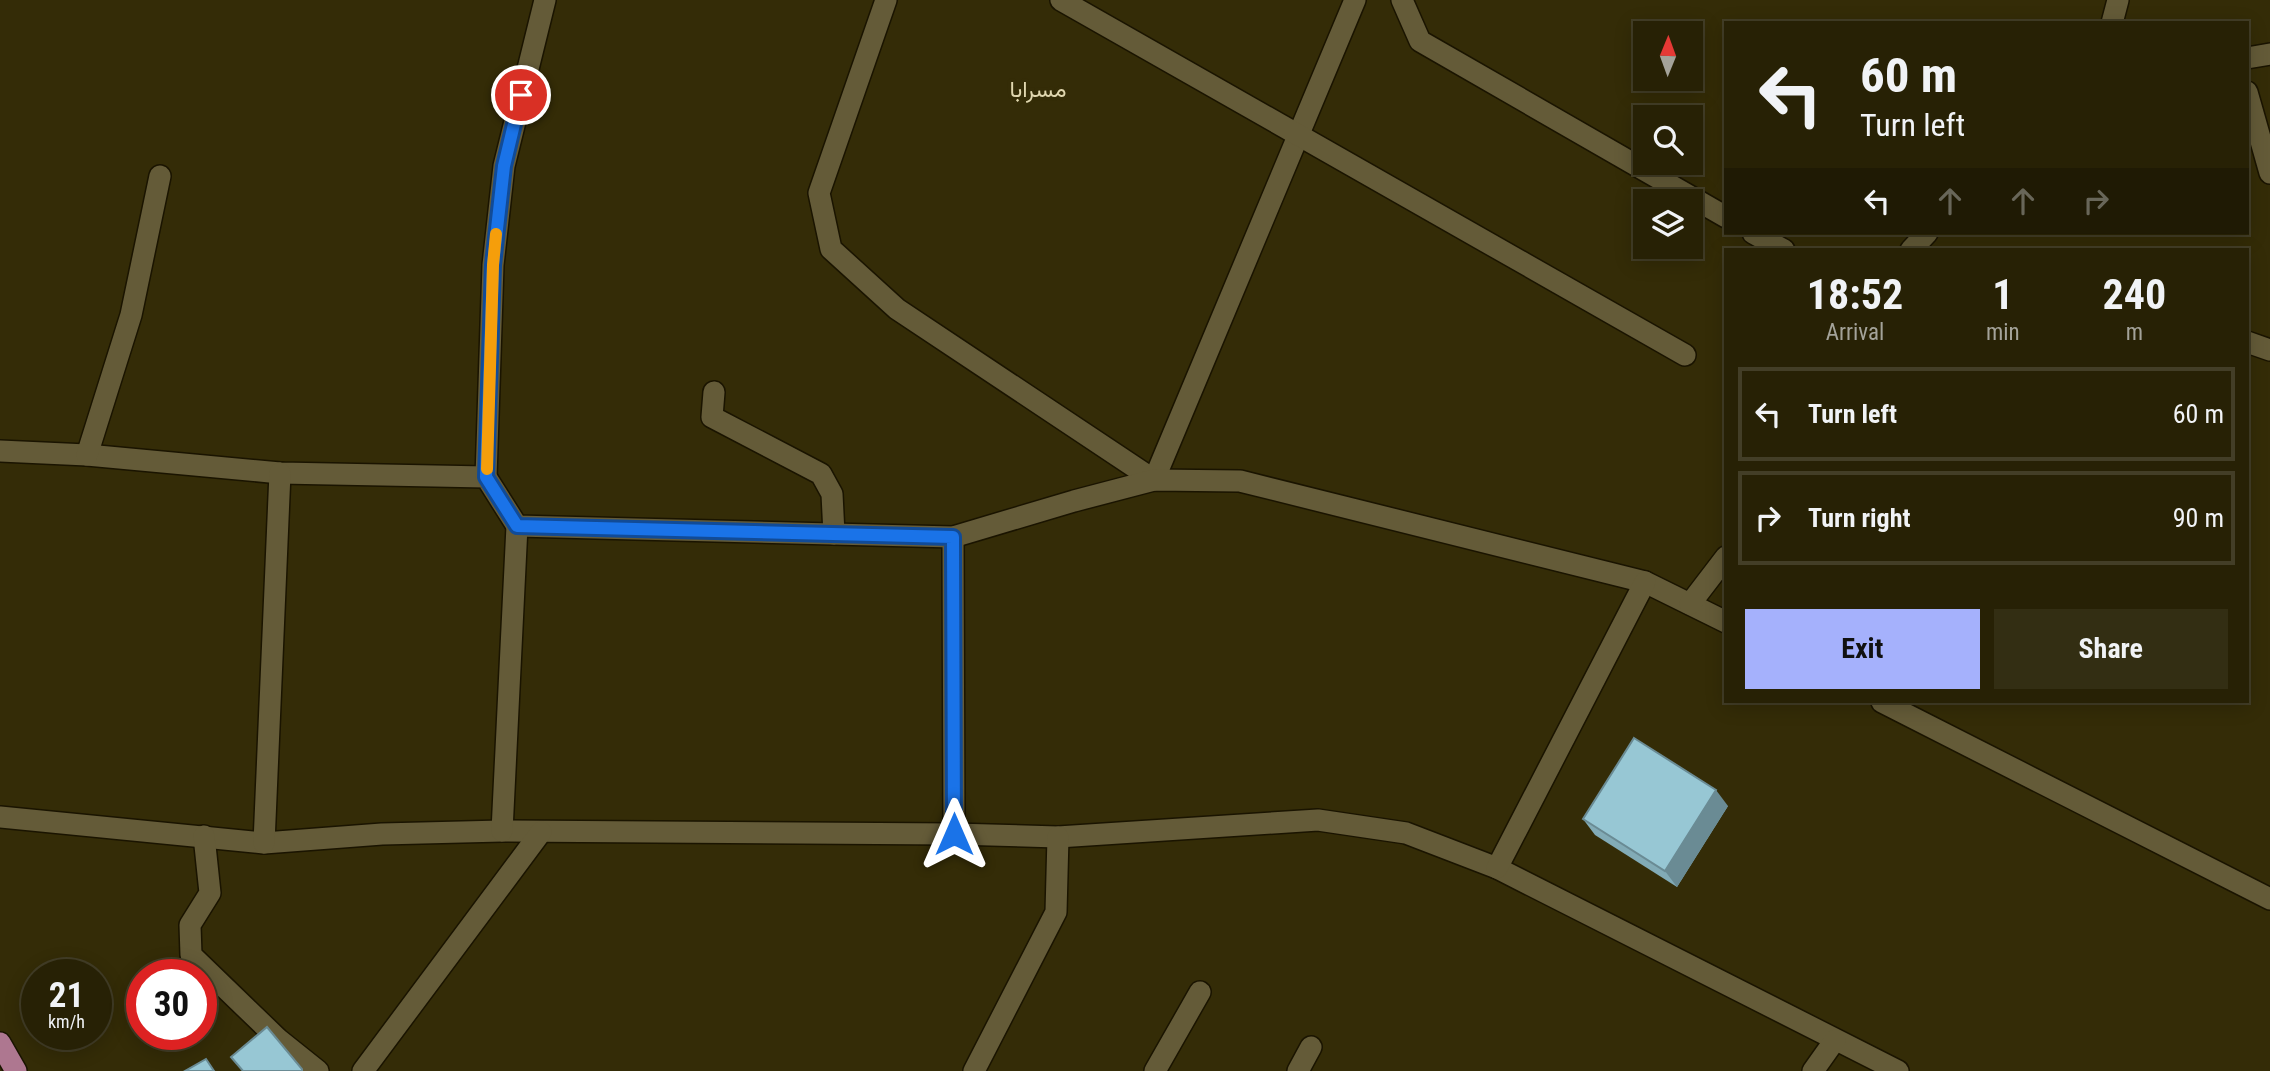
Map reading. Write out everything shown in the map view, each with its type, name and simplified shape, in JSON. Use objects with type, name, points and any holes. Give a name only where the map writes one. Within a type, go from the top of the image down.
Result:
[{"type":"main road","points":[[0,1043],[16,1071]]},
{"type":"street","points":[[502,831],[517,526],[486,477],[493,265],[504,166],[545,0]]},
{"type":"street","points":[[886,0],[819,193],[831,249],[897,309],[1154,480]]},
{"type":"street","points":[[1062,0],[1685,355]]},
{"type":"street","points":[[1154,480],[1355,0]]},
{"type":"street","points":[[1402,0],[1420,41],[1724,216]]},
{"type":"street","points":[[2113,21],[2118,0]]},
{"type":"street","points":[[2249,58],[2270,54]]},
{"type":"street","points":[[2249,99],[2270,173]]},
{"type":"street","points":[[87,455],[131,315],[160,176]]},
{"type":"street","points":[[1757,235],[1780,248]]},
{"type":"street","points":[[1913,248],[1925,235]]},
{"type":"street","points":[[2249,343],[2270,350]]},
{"type":"street","points":[[714,391],[712,417],[821,474],[832,494],[834,534]]},
{"type":"street","points":[[0,451],[87,455],[280,473],[486,477]]},
{"type":"street","points":[[264,843],[280,473]]},
{"type":"street","points":[[517,526],[953,537],[1154,480],[1240,481],[1645,582],[1724,621]]},
{"type":"street","points":[[953,537],[954,834]]},
{"type":"street","points":[[1690,604],[1724,560]]},
{"type":"street","points":[[1497,868],[1645,582]]},
{"type":"street","points":[[1884,703],[2270,900]]},
{"type":"street","points":[[0,817],[264,843],[382,834],[502,831],[1058,837],[1318,820],[1406,833],[1497,868],[1898,1071]]},
{"type":"street","points":[[363,1071],[541,832]]},
{"type":"street","points":[[204,835],[210,893],[190,925],[191,955],[278,1039],[318,1071]]},
{"type":"street","points":[[974,1071],[1056,912],[1058,837]]},
{"type":"street","points":[[1155,1071],[1200,992]]},
{"type":"street","points":[[1813,1071],[1835,1040]]},
{"type":"street","points":[[1298,1071],[1311,1048]]},
{"type":"building","points":[[1634,738],[1716,790],[1665,871],[1583,819]]},
{"type":"building","points":[[267,1027],[302,1071],[243,1071],[231,1057]]},
{"type":"building","points":[[206,1059],[214,1071],[185,1071]]},
{"type":"slow traffic","points":[[487,469],[496,234]]},
{"type":"district","name":"مسرابا","points":[[1038,89]]},
{"type":"route","points":[[521,95],[504,166],[493,265],[486,477],[517,526],[953,537],[954,834]]}]
